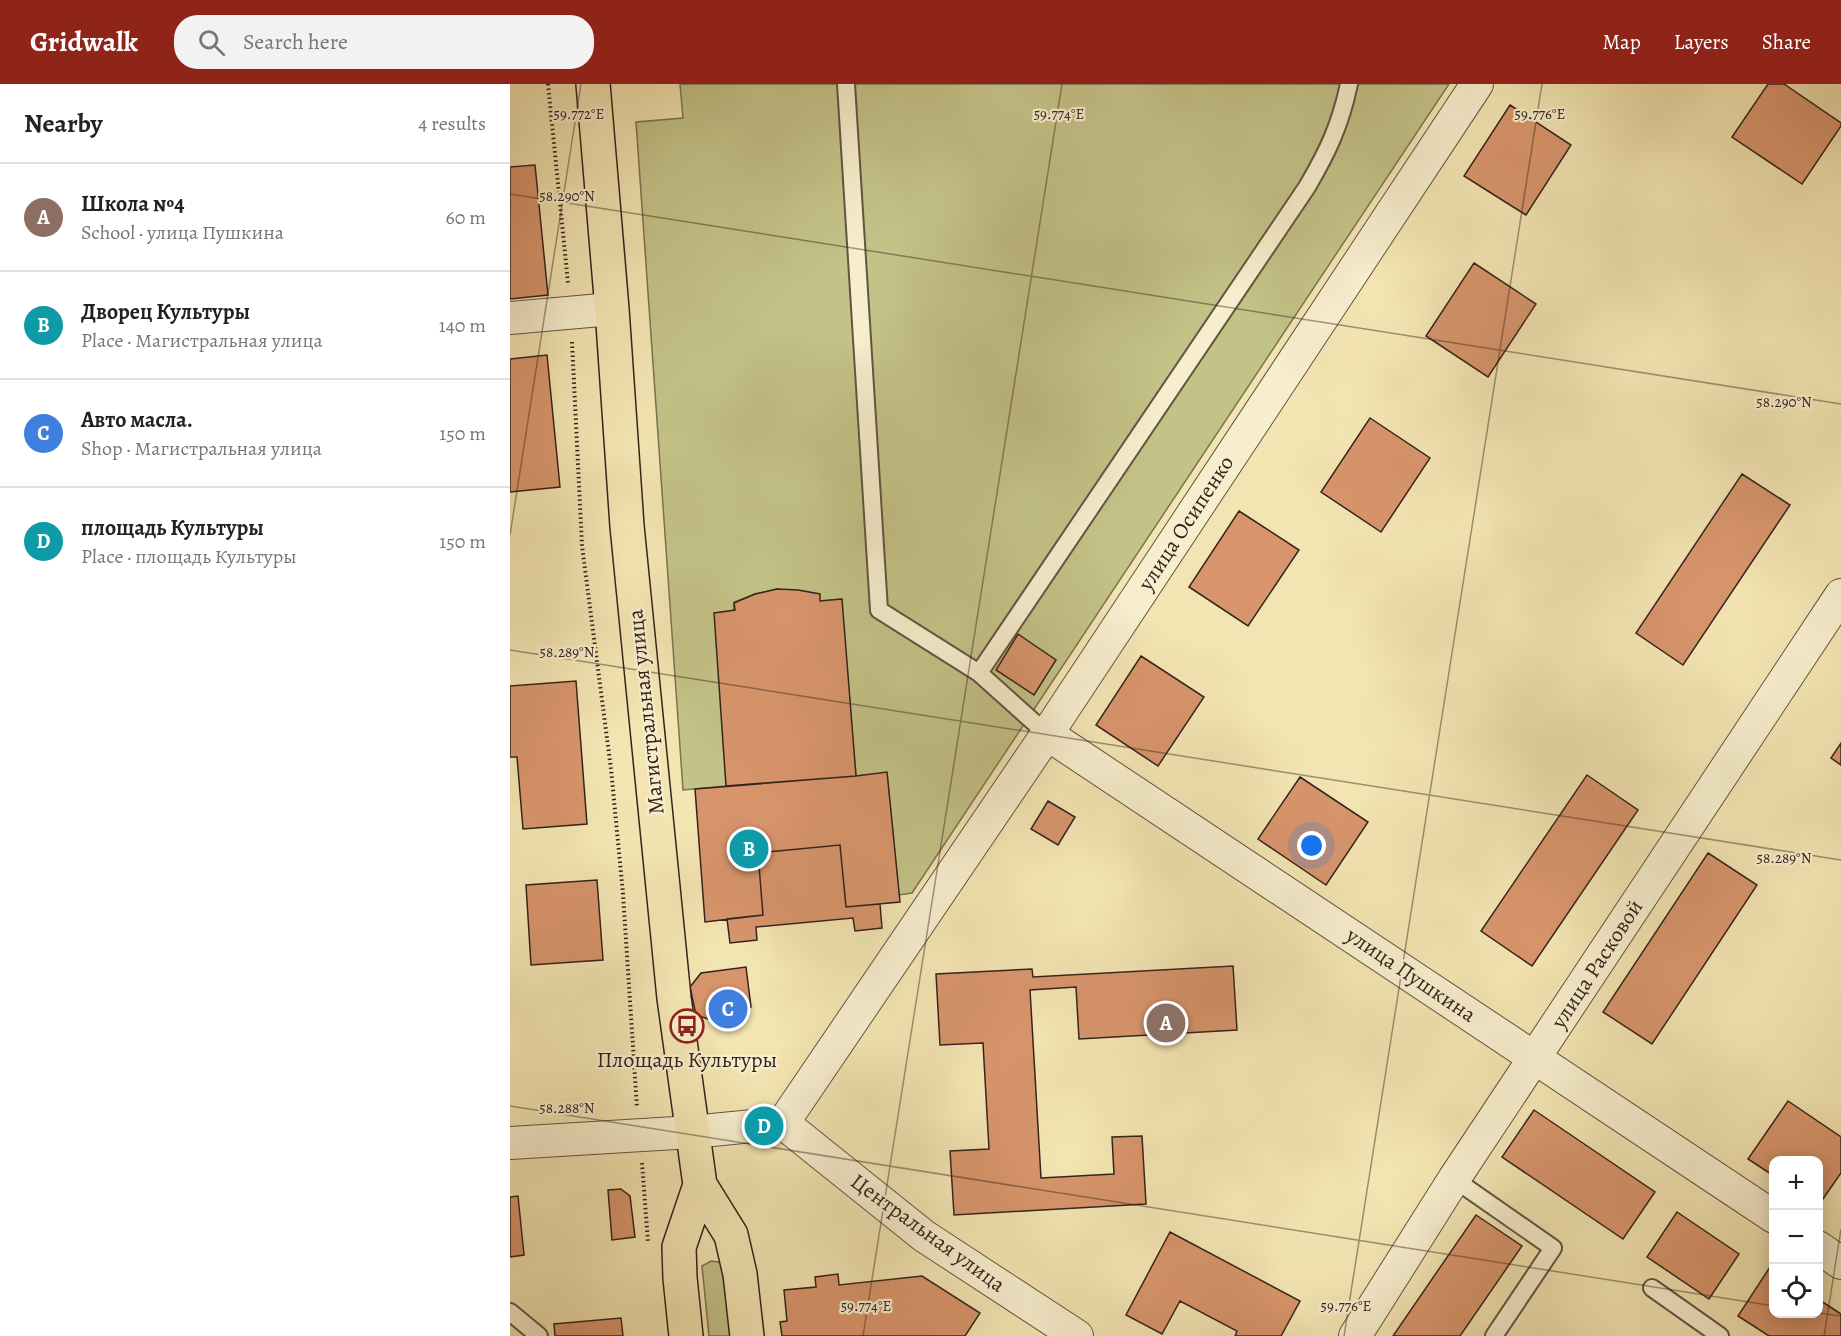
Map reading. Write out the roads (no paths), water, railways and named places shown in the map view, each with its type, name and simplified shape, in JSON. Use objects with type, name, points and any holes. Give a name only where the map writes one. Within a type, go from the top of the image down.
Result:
[{"type":"main road","name":"Магистральная улица","points":[[593,84],[627,526],[674,998],[700,1185],[680,1246],[680,1278],[686,1336]]},
{"type":"main road","points":[[700,1185],[731,1235],[740,1274],[747,1336]]},
{"type":"street","name":"улица Осипенко","points":[[783,1123],[1047,734],[1477,84]]},
{"type":"street","points":[[510,318],[612,309]]},
{"type":"street","name":"улица Расковой","points":[[1355,1336],[1454,1179],[1841,595]]},
{"type":"street","name":"улица Пушкина","points":[[1047,734],[1769,1214]]},
{"type":"street","points":[[510,1143],[692,1132],[783,1123]]},
{"type":"street","name":"Центральная улица","points":[[783,1123],[924,1236],[1077,1336]]},
{"type":"street","points":[[1823,1250],[1841,1263]]},
{"type":"lane","points":[[846,84],[879,610],[979,673],[1047,734]]},
{"type":"lane","points":[[979,673],[1307,187],[1328,152],[1342,114],[1349,84]]},
{"type":"lane","points":[[1454,1179],[1553,1248],[1494,1336]]},
{"type":"lane","points":[[1652,1288],[1720,1336]]},
{"type":"lane","points":[[510,1312],[539,1336]]},
{"type":"place","name":"Дворец Культуры","points":[[749,849]]},
{"type":"place","name":"Авто масла.","points":[[728,1009]]},
{"type":"place","name":"Школа №4","points":[[1166,1023]]},
{"type":"place","name":"Площадь Культуры","points":[[687,1026]]},
{"type":"place","name":"площадь Культуры","points":[[764,1126]]}]
